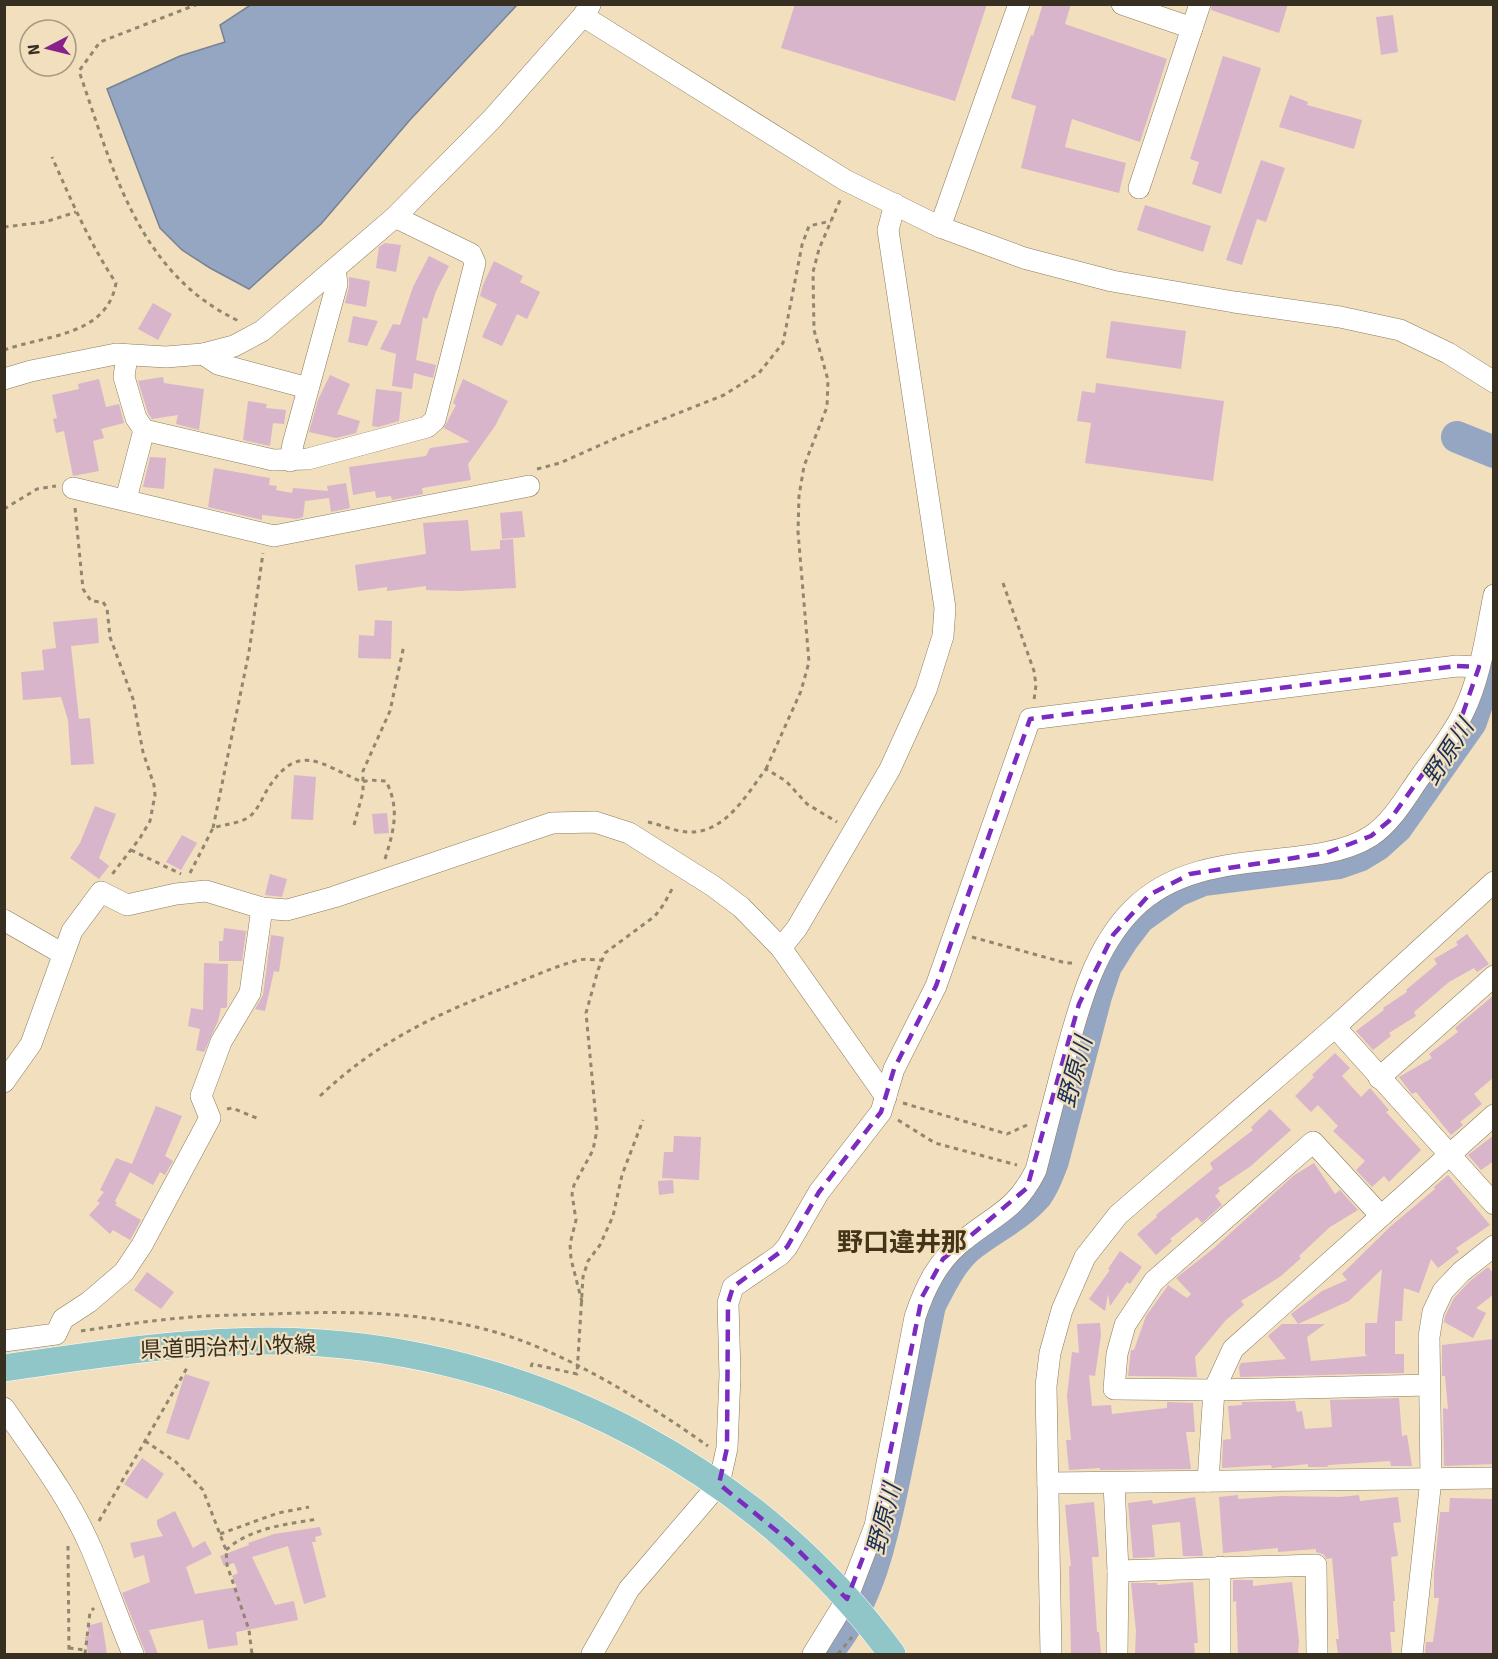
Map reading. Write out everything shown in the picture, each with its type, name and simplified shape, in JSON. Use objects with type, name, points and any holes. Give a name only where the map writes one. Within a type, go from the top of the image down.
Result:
[{"type":"main road","name":"県道明治村小牧線","points":[[4,1368],[189,1345],[263,1341],[321,1342],[385,1350],[447,1362],[521,1384],[564,1400],[644,1438],[719,1484],[820,1569],[892,1654]]},
{"type":"street","points":[[940,227],[1019,4]]},
{"type":"street","points":[[1122,4],[1192,28]]},
{"type":"street","points":[[1139,188],[1200,4]]},
{"type":"street","points":[[4,379],[31,371],[116,354],[166,357],[203,354],[234,346],[262,332],[395,217],[492,119],[587,10],[848,181],[940,227],[1024,258],[1112,281],[1340,317],[1400,330],[1448,353],[1494,381]]},
{"type":"street","points":[[781,948],[797,928],[890,769],[926,690],[943,636],[945,608],[888,230],[895,204]]},
{"type":"street","points":[[127,355],[124,377],[136,418],[144,430],[273,460],[290,461],[308,459],[427,428],[435,420],[475,263],[471,254],[395,217]]},
{"type":"street","points":[[290,461],[292,444],[337,284],[335,269]]},
{"type":"street","points":[[203,354],[218,364],[308,388]]},
{"type":"street","points":[[126,499],[144,430]]},
{"type":"street","points":[[73,488],[273,536],[529,486]]},
{"type":"street","points":[[813,1654],[853,1606],[875,1526],[915,1317],[922,1297],[943,1259],[963,1240],[1010,1208],[1027,1188],[1036,1170],[1079,1004],[1096,963],[1113,935],[1132,910],[1149,895],[1168,883],[1212,867],[1326,853],[1353,846],[1371,836],[1389,821],[1442,747],[1463,713],[1479,667],[1494,595]]},
{"type":"street","points":[[592,1654],[629,1589],[719,1484],[727,1448],[730,1375],[728,1303],[733,1287],[780,1255],[787,1247],[819,1192],[884,1103],[894,1069],[936,986],[1030,719],[1457,666],[1479,667]]},
{"type":"street","points":[[4,1082],[31,1044],[72,932],[101,892],[127,905],[176,894],[206,891],[262,908],[287,910],[552,823],[595,822],[629,833],[713,886],[741,907],[781,948],[884,1103]]},
{"type":"street","points":[[1051,1654],[1046,1386],[1050,1353],[1062,1310],[1085,1257],[1118,1215],[1335,1027],[1494,882]]},
{"type":"street","points":[[4,1341],[56,1334],[63,1318],[89,1302],[124,1272],[142,1245],[210,1118],[201,1096],[220,1042],[250,993],[262,908]]},
{"type":"street","points":[[4,920],[63,954]]},
{"type":"street","points":[[1379,1078],[1494,976]]},
{"type":"street","points":[[1335,1027],[1494,1204]]},
{"type":"street","points":[[1208,1481],[1214,1390],[1233,1349],[1494,1115]]},
{"type":"street","points":[[1381,1216],[1313,1142],[1154,1281],[1125,1325],[1117,1354],[1114,1389],[1214,1390],[1429,1385]]},
{"type":"street","points":[[1412,1654],[1431,1479],[1429,1337],[1433,1312],[1443,1291],[1461,1272],[1494,1246]]},
{"type":"street","points":[[4,1408],[60,1489],[84,1534],[133,1654]]},
{"type":"street","points":[[1048,1483],[1494,1478]]},
{"type":"street","points":[[1114,1483],[1118,1571],[1117,1654]]},
{"type":"street","points":[[1118,1571],[1316,1565],[1317,1654]]},
{"type":"street","points":[[1220,1567],[1220,1654]]},
{"type":"path","points":[[198,4],[100,42],[79,70],[113,169],[137,225],[163,262],[189,290],[218,312],[262,332]]},
{"type":"path","points":[[4,350],[87,325],[102,315],[114,296],[116,283],[102,262],[76,211],[52,157]]},
{"type":"path","points":[[639,820],[681,831],[700,831],[715,827],[731,814],[766,769],[801,691],[808,662],[798,532],[799,496],[804,466],[827,407],[828,380],[814,330],[813,272],[819,249],[848,181]]},
{"type":"path","points":[[4,227],[45,222],[76,211]]},
{"type":"path","points":[[560,463],[724,395],[759,373],[783,343],[802,245],[809,226],[831,221]]},
{"type":"path","points":[[4,509],[37,489],[54,486],[73,488],[83,589],[91,601],[103,602],[107,608],[110,637],[133,699],[142,752],[154,785],[155,795],[150,821],[101,892]]},
{"type":"path","points":[[131,850],[191,879],[190,873],[213,828],[249,652],[265,534]]},
{"type":"path","points":[[1003,583],[1034,671],[1036,685],[1030,719]]},
{"type":"path","points":[[354,825],[363,792],[363,771],[390,711],[404,645]]},
{"type":"path","points":[[213,828],[251,816],[283,770],[297,760],[311,759],[362,782],[386,781],[393,796],[395,815],[392,837],[379,881]]},
{"type":"path","points":[[766,769],[786,781],[807,804],[853,831]]},
{"type":"path","points":[[582,1302],[571,1259],[570,1244],[576,1220],[572,1194],[574,1185],[593,1150],[597,1130],[586,1013],[605,953],[654,916],[672,889]]},
{"type":"path","points":[[956,932],[1066,963],[1096,963]]},
{"type":"path","points":[[320,1096],[374,1051],[414,1027],[468,1002],[577,960],[603,960]]},
{"type":"path","points":[[884,1103],[1007,1134],[1013,1133],[1052,1110]]},
{"type":"path","points":[[884,1103],[915,1132],[935,1143],[1036,1170]]},
{"type":"path","points":[[208,1114],[219,1109],[232,1108],[259,1119]]},
{"type":"path","points":[[521,1384],[532,1364],[577,1374],[583,1277],[588,1261],[600,1245],[613,1216],[622,1174],[643,1120]]},
{"type":"path","points":[[69,1654],[68,1536],[84,1534],[145,1441],[188,1367],[189,1345]]},
{"type":"path","points":[[145,1441],[176,1462],[203,1490],[226,1550],[227,1565],[249,1630],[252,1654]]},
{"type":"path","points":[[220,1534],[278,1513],[309,1507]]},
{"type":"path","points":[[226,1550],[268,1527],[318,1518]]},
{"type":"path","points":[[69,1648],[85,1652],[90,1612],[95,1607],[112,1601]]},
{"type":"highlighted area","points":[[1457,666],[1479,667],[1463,713],[1442,747],[1389,821],[1371,836],[1326,853],[1190,874],[1149,895],[1113,935],[1079,1004],[1027,1188],[943,1259],[922,1297],[875,1526],[847,1599],[789,1541],[719,1484],[727,1448],[728,1303],[733,1287],[787,1247],[819,1192],[881,1112],[894,1069],[936,986],[1030,719]]},
{"type":"water","points":[[252,4],[517,5],[409,121],[321,224],[249,289],[182,250],[160,228],[107,89],[180,56],[225,42],[220,25]]},
{"type":"building","points":[[795,4],[987,4],[955,101],[781,48]]},
{"type":"building","points":[[1043,4],[1071,4],[1065,24],[1167,59],[1140,142],[1072,119],[1065,147],[1126,163],[1119,193],[1021,168],[1036,106],[1011,98]]},
{"type":"building","points":[[1212,4],[1288,4],[1279,33],[1211,10]]},
{"type":"building","points":[[1393,15],[1398,52],[1381,55],[1376,17]]},
{"type":"building","points":[[1223,56],[1261,68],[1221,194],[1192,184],[1199,162],[1190,159]]},
{"type":"building","points":[[1290,95],[1308,102],[1307,105],[1362,120],[1354,149],[1279,127]]},
{"type":"building","points":[[1261,160],[1285,168],[1266,222],[1257,219],[1242,265],[1226,260]]},
{"type":"building","points":[[1145,205],[1211,226],[1203,252],[1137,230]]},
{"type":"building","points":[[385,243],[401,245],[396,272],[376,268],[379,247]]},
{"type":"building","points":[[429,256],[449,266],[436,291],[427,319],[423,317],[416,360],[436,365],[433,378],[414,373],[412,389],[392,386],[396,354],[380,349],[393,324],[400,325],[413,287]]},
{"type":"building","points":[[494,261],[523,276],[520,282],[540,292],[527,319],[517,314],[502,346],[482,337],[497,304],[480,296]]},
{"type":"building","points":[[349,277],[370,281],[366,307],[345,303]]},
{"type":"building","points":[[153,303],[172,314],[158,340],[138,329]]},
{"type":"building","points":[[353,316],[378,321],[367,346],[348,342]]},
{"type":"building","points":[[1111,321],[1186,331],[1181,369],[1106,358]]},
{"type":"building","points":[[330,375],[350,384],[337,414],[360,421],[356,433],[336,438],[309,432],[318,400]]},
{"type":"building","points":[[163,377],[164,383],[204,389],[199,430],[176,424],[178,415],[152,419],[138,381]]},
{"type":"building","points":[[99,379],[106,407],[119,404],[124,423],[101,429],[104,438],[93,441],[99,471],[73,476],[64,431],[56,433],[53,419],[57,418],[52,395],[79,389],[78,384]]},
{"type":"building","points":[[463,379],[508,401],[495,426],[468,464],[471,480],[422,488],[423,494],[392,500],[391,496],[376,498],[375,491],[353,495],[349,467],[426,456],[430,448],[470,442],[444,428],[456,405],[453,403]]},
{"type":"building","points":[[1096,383],[1224,401],[1213,481],[1085,463],[1091,423],[1077,421],[1082,391],[1095,393]]},
{"type":"building","points":[[376,389],[402,392],[399,421],[378,427],[372,426]]},
{"type":"building","points":[[248,401],[267,404],[266,408],[286,410],[284,424],[273,423],[270,446],[243,440]]},
{"type":"building","points":[[150,457],[166,458],[164,489],[143,487]]},
{"type":"building","points":[[214,468],[270,478],[269,485],[277,486],[276,490],[292,493],[293,488],[328,491],[327,486],[346,483],[350,508],[331,512],[329,498],[305,501],[303,517],[297,519],[262,515],[262,520],[208,507]]},
{"type":"building","points":[[522,511],[525,537],[502,539],[500,513]]},
{"type":"building","points":[[468,520],[471,551],[500,549],[500,540],[513,539],[516,588],[459,591],[426,590],[426,586],[387,591],[387,587],[358,591],[355,565],[426,554],[423,523]]},
{"type":"building","points":[[97,618],[99,643],[71,646],[79,719],[90,718],[94,764],[71,765],[68,720],[61,697],[23,700],[21,672],[44,670],[42,650],[56,648],[53,622]]},
{"type":"building","points":[[375,620],[392,621],[391,659],[358,658],[359,635],[374,636]]},
{"type":"building","points":[[294,775],[316,777],[313,820],[291,819]]},
{"type":"building","points":[[95,806],[116,814],[99,858],[109,866],[99,879],[70,858],[80,843]]},
{"type":"building","points":[[387,813],[389,833],[374,834],[372,814]]},
{"type":"building","points":[[182,835],[197,843],[181,870],[166,862]]},
{"type":"building","points":[[270,874],[287,879],[282,897],[265,895]]},
{"type":"building","points":[[224,928],[246,931],[242,961],[219,961],[219,941],[223,941]]},
{"type":"building","points":[[1467,934],[1489,964],[1477,972],[1474,968],[1449,982],[1414,1012],[1416,1016],[1389,1033],[1391,1036],[1373,1050],[1356,1031],[1384,1010],[1383,1008],[1407,992],[1406,990],[1437,964],[1434,959],[1458,945],[1456,942]]},
{"type":"building","points":[[271,935],[284,937],[279,972],[274,971],[265,1011],[255,1009],[263,995]]},
{"type":"building","points":[[204,963],[228,964],[227,1006],[221,1008],[218,1021],[204,1052],[196,1050],[200,1029],[188,1026],[191,1008],[203,1010]]},
{"type":"building","points":[[1494,995],[1494,1077],[1474,1094],[1482,1104],[1460,1122],[1463,1125],[1451,1135],[1416,1092],[1412,1094],[1399,1077],[1432,1058],[1429,1054],[1458,1032],[1455,1028]]},
{"type":"building","points":[[1335,1053],[1350,1068],[1342,1076],[1361,1097],[1370,1088],[1389,1110],[1386,1112],[1421,1150],[1389,1182],[1384,1176],[1372,1187],[1356,1170],[1365,1161],[1333,1131],[1338,1126],[1318,1105],[1311,1112],[1295,1096],[1314,1077],[1312,1075]]},
{"type":"building","points":[[156,1106],[182,1116],[165,1156],[173,1161],[165,1175],[160,1172],[153,1185],[130,1172],[115,1201],[117,1203],[115,1205],[141,1220],[130,1240],[113,1230],[110,1234],[89,1215],[100,1203],[97,1201],[104,1192],[100,1190],[116,1158],[132,1164]]},
{"type":"building","points":[[1270,1109],[1291,1130],[1251,1166],[1218,1188],[1220,1191],[1215,1196],[1222,1205],[1202,1223],[1197,1217],[1170,1239],[1172,1241],[1156,1255],[1137,1234],[1157,1217],[1156,1215],[1213,1169],[1210,1163],[1253,1130],[1251,1127]]},
{"type":"building","points":[[1494,1135],[1494,1161],[1481,1170],[1468,1155]]},
{"type":"building","points":[[674,1136],[701,1137],[699,1180],[662,1178],[664,1152],[673,1152]]},
{"type":"building","points":[[1314,1163],[1335,1194],[1340,1190],[1358,1210],[1330,1227],[1281,1276],[1241,1301],[1244,1305],[1226,1320],[1195,1357],[1197,1377],[1128,1376],[1131,1350],[1134,1350],[1146,1316],[1168,1285],[1187,1298],[1191,1294],[1176,1278],[1213,1249],[1293,1176]]},
{"type":"building","points":[[1448,1175],[1490,1225],[1456,1248],[1459,1252],[1438,1268],[1431,1259],[1419,1293],[1404,1288],[1402,1321],[1395,1321],[1395,1354],[1404,1354],[1404,1373],[1240,1377],[1241,1363],[1286,1359],[1268,1336],[1282,1324],[1298,1324],[1291,1314],[1322,1291],[1347,1280],[1342,1274]],"holes":[[[1382,1269],[1377,1323],[1365,1323],[1365,1354],[1367,1356],[1311,1361],[1307,1337],[1325,1324],[1298,1324],[1349,1301]]]},
{"type":"building","points":[[673,1180],[674,1193],[659,1195],[658,1181]]},
{"type":"building","points":[[1120,1251],[1142,1267],[1130,1284],[1127,1282],[1110,1306],[1108,1294],[1105,1311],[1089,1299],[1110,1270],[1108,1269]]},
{"type":"building","points":[[1488,1267],[1494,1274],[1494,1294],[1476,1308],[1486,1313],[1473,1338],[1444,1322],[1445,1316],[1454,1298]]},
{"type":"building","points":[[147,1272],[174,1292],[161,1309],[134,1290]]},
{"type":"building","points":[[1100,1323],[1101,1335],[1095,1376],[1089,1375],[1092,1406],[1111,1405],[1112,1414],[1167,1408],[1167,1402],[1193,1403],[1195,1432],[1186,1432],[1191,1469],[1069,1470],[1066,1440],[1071,1440],[1067,1396],[1072,1352],[1079,1353],[1077,1324]]},
{"type":"building","points":[[1494,1339],[1494,1464],[1444,1466],[1443,1408],[1448,1409],[1445,1376],[1442,1376],[1442,1345]]},
{"type":"building","points":[[185,1374],[210,1382],[189,1440],[166,1433]]},
{"type":"building","points":[[1399,1398],[1402,1436],[1407,1435],[1412,1466],[1391,1466],[1390,1461],[1329,1465],[1327,1467],[1308,1467],[1308,1464],[1272,1468],[1271,1465],[1222,1468],[1223,1440],[1231,1439],[1228,1406],[1242,1405],[1242,1402],[1295,1401],[1297,1412],[1302,1411],[1305,1429],[1332,1427],[1330,1400]]},
{"type":"building","points":[[142,1458],[164,1474],[147,1499],[124,1484]]},
{"type":"building","points":[[1238,1495],[1238,1499],[1359,1495],[1360,1501],[1398,1497],[1401,1522],[1393,1523],[1398,1556],[1391,1557],[1395,1601],[1393,1601],[1395,1632],[1390,1632],[1392,1654],[1338,1654],[1336,1639],[1339,1639],[1332,1558],[1327,1559],[1323,1554],[1316,1552],[1316,1549],[1278,1552],[1278,1548],[1223,1553],[1219,1497]]},
{"type":"building","points":[[1195,1497],[1203,1556],[1183,1556],[1180,1522],[1152,1525],[1155,1557],[1133,1558],[1128,1503],[1152,1500],[1153,1504]]},
{"type":"building","points":[[1450,1498],[1494,1499],[1494,1654],[1425,1654],[1426,1642],[1433,1642],[1439,1598],[1434,1598],[1434,1574],[1440,1512],[1449,1512]]},
{"type":"building","points":[[1094,1502],[1099,1557],[1092,1557],[1097,1632],[1099,1632],[1101,1654],[1071,1654],[1069,1566],[1071,1566],[1065,1505]]},
{"type":"building","points":[[175,1511],[193,1548],[205,1541],[212,1554],[186,1567],[195,1594],[237,1587],[232,1576],[238,1573],[234,1563],[224,1566],[220,1556],[274,1534],[320,1527],[322,1535],[315,1537],[316,1542],[312,1542],[326,1597],[304,1604],[288,1546],[252,1557],[275,1605],[294,1601],[298,1620],[236,1632],[238,1645],[208,1649],[203,1620],[149,1630],[158,1654],[146,1654],[122,1593],[150,1582],[144,1555],[134,1558],[130,1543],[163,1536],[157,1520]]},
{"type":"building","points":[[1233,1580],[1253,1580],[1253,1586],[1292,1582],[1299,1641],[1298,1654],[1238,1654]]},
{"type":"building","points":[[1193,1582],[1198,1643],[1194,1643],[1195,1654],[1135,1654],[1136,1631],[1131,1583],[1157,1583],[1157,1585]]},
{"type":"building","points":[[102,1622],[107,1654],[88,1654],[85,1637],[90,1636],[87,1626]]},
{"type":"waterway","name":"野原川","points":[[1457,437],[1494,452]]},
{"type":"waterway","name":"野原川","points":[[825,1654],[842,1632],[855,1609],[883,1532],[930,1305],[960,1255],[1021,1210],[1042,1187],[1053,1161],[1096,996],[1106,966],[1123,939],[1139,918],[1177,891],[1203,880],[1339,863],[1359,856],[1377,845],[1397,827],[1471,722],[1488,671]]},
{"type":"district","name":"野口違井那","points":[[902,1243]]}]
